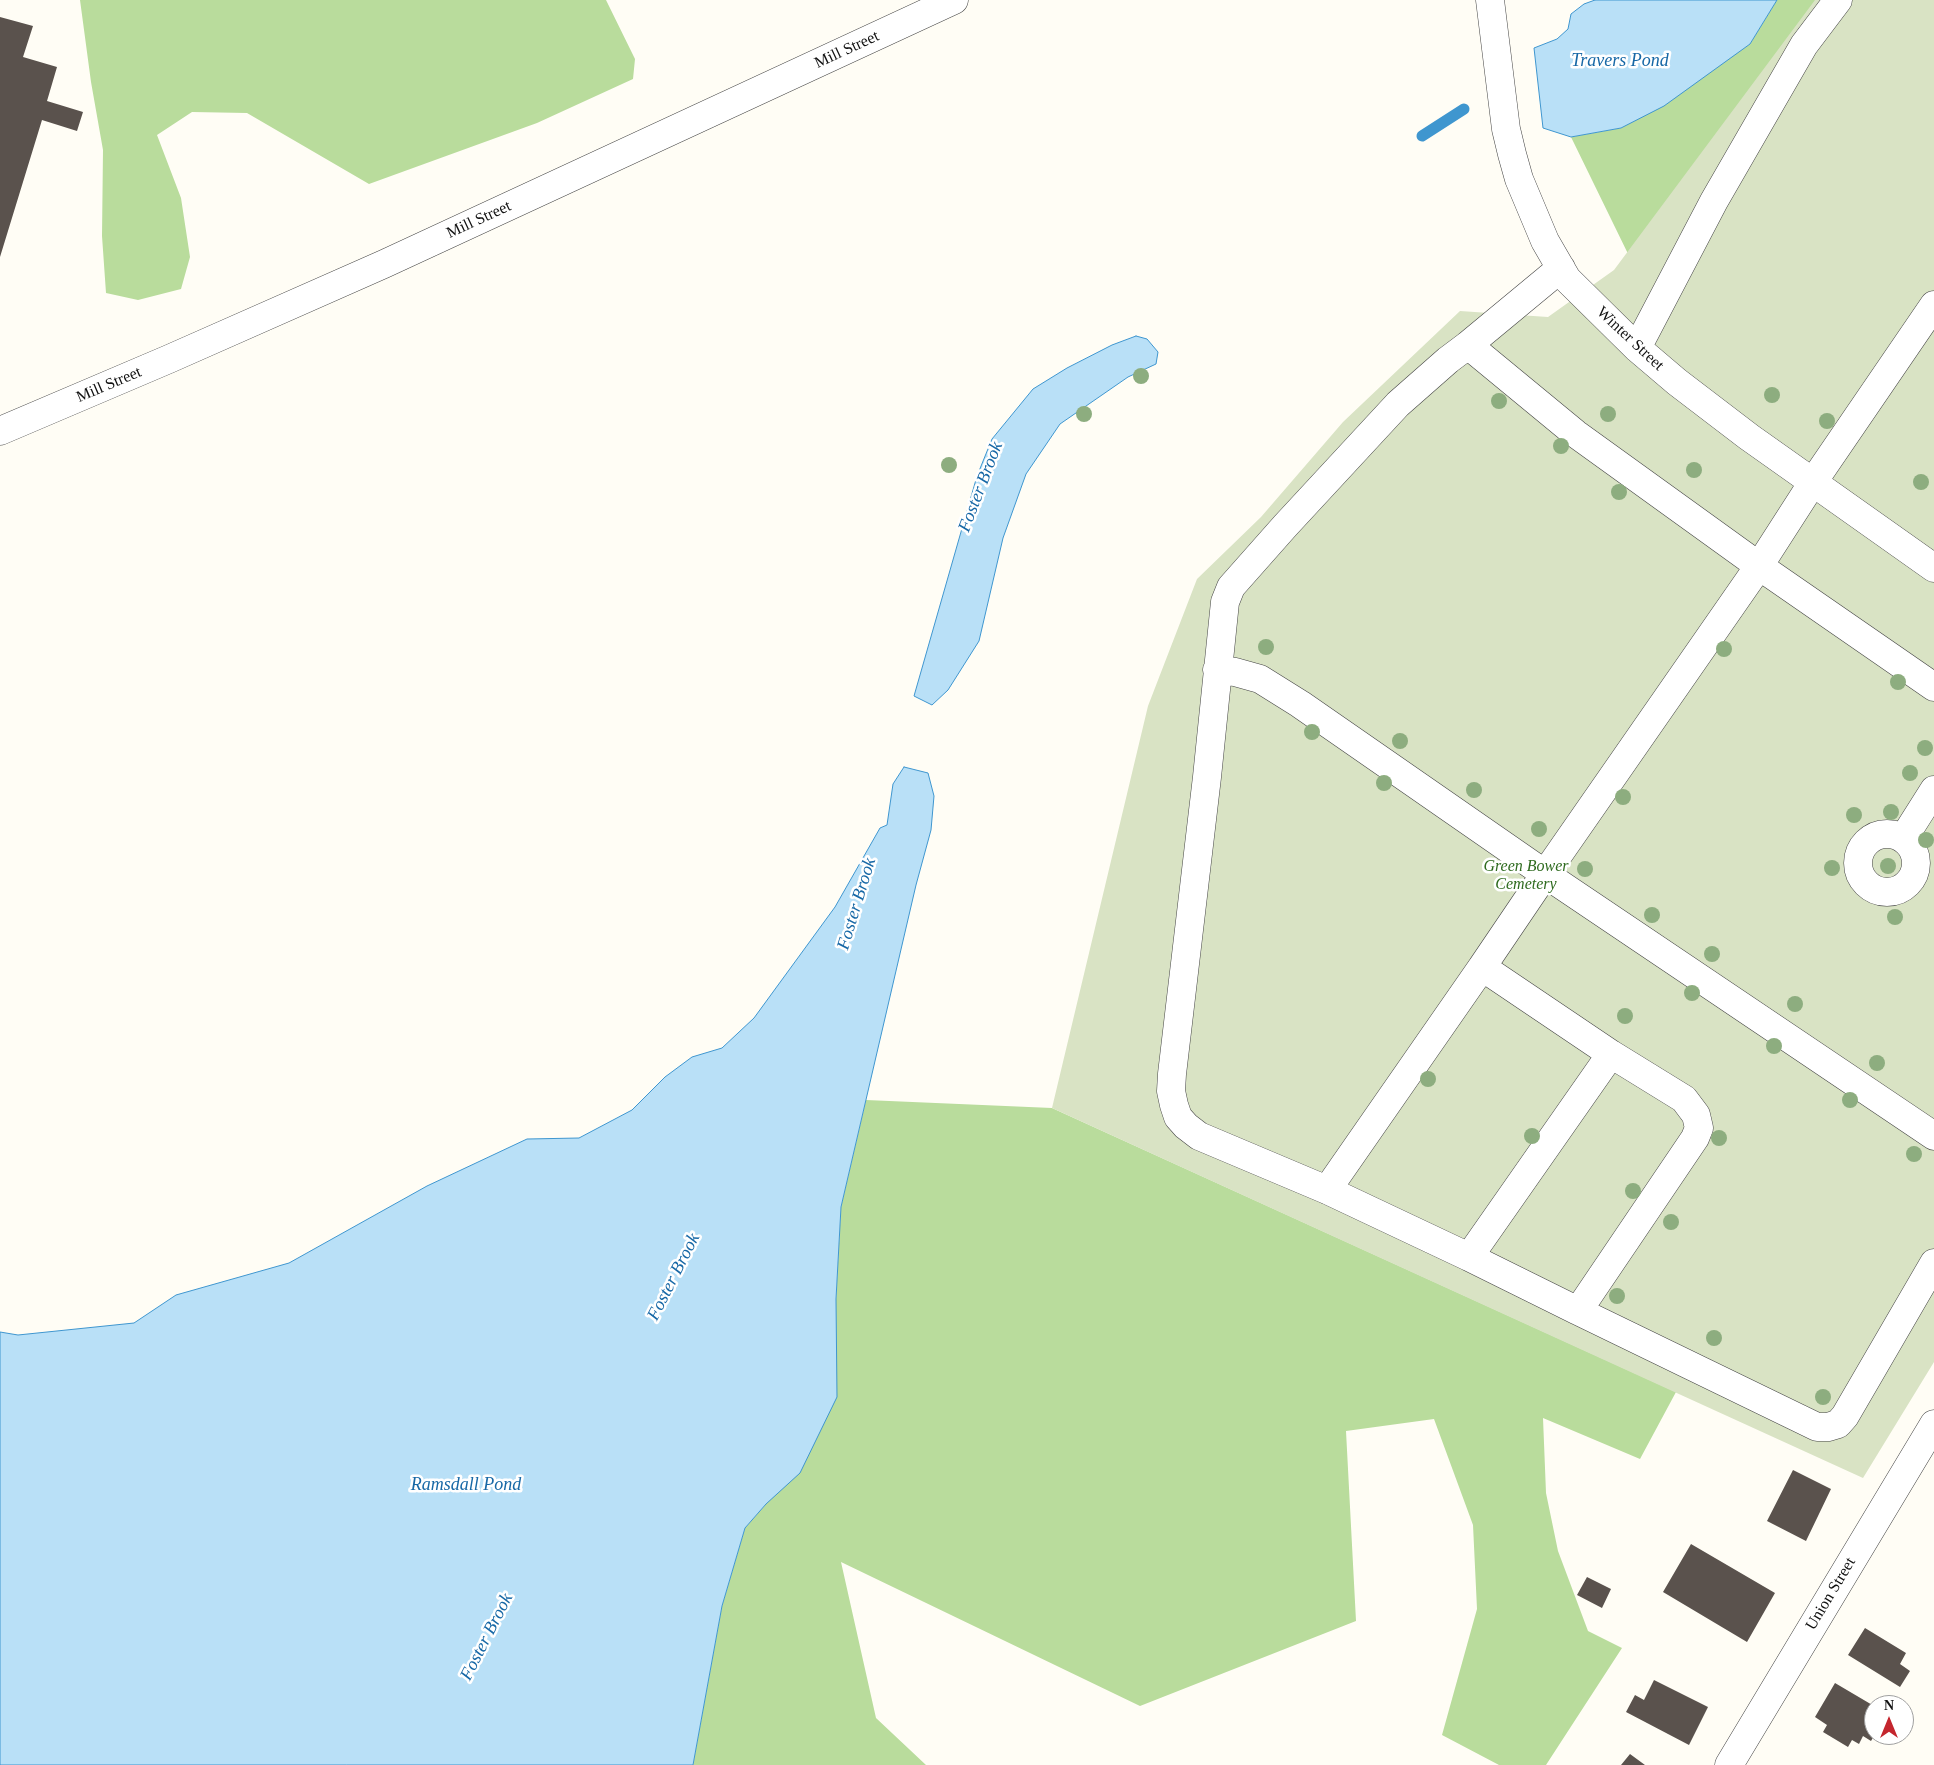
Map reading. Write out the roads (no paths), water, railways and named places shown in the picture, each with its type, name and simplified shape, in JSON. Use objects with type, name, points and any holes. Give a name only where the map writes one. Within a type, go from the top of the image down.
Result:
[{"type":"street","name":"Mill Street","points":[[0,431],[384,264],[954,0]]},
{"type":"street","name":"Winter Street","points":[[1490,0],[1506,129],[1519,179],[1545,241],[1567,279],[1637,348],[1677,382],[1812,482],[1934,568]]},
{"type":"street","points":[[1637,348],[1719,192],[1804,45],[1838,0]]},
{"type":"street","points":[[1561,268],[1448,360],[1398,404],[1231,587],[1225,602],[1207,777],[1172,1074],[1171,1091],[1178,1117],[1199,1136],[1327,1190],[1817,1426],[1838,1424],[1845,1416],[1934,1263]]},
{"type":"street","points":[[1327,1190],[1759,566],[1812,482],[1934,305]]},
{"type":"street","points":[[1468,345],[1576,434],[1759,566],[1934,687]]},
{"type":"street","points":[[1217,670],[1235,672],[1260,679],[1300,704],[1545,874],[1934,1136]]},
{"type":"street","points":[[1903,839],[1934,790]]},
{"type":"street","points":[[1482,967],[1611,1054],[1684,1099],[1696,1115],[1698,1128],[1695,1138],[1578,1311]]},
{"type":"street","points":[[1469,1257],[1611,1054]]},
{"type":"street","name":"Union Street","points":[[1729,1765],[1934,1424]]},
{"type":"water","name":"Travers Pond","points":[[1595,0],[1777,0],[1750,44],[1664,106],[1621,128],[1571,137],[1543,128],[1534,48],[1557,39],[1568,29],[1571,14],[1584,4]]},
{"type":"water","points":[[1136,336],[1147,339],[1158,352],[1156,364],[1128,377],[1060,424],[1026,474],[1003,538],[979,641],[948,690],[932,705],[914,696],[977,476],[992,439],[1033,389],[1067,368],[1112,345]]},
{"type":"water","name":"Ramsdall Pond","points":[[904,767],[928,773],[934,796],[931,830],[916,885],[841,1207],[836,1299],[837,1397],[800,1473],[766,1504],[745,1528],[722,1606],[693,1765],[0,1765],[0,1332],[18,1335],[134,1323],[176,1295],[289,1263],[427,1186],[527,1139],[579,1138],[632,1110],[665,1077],[692,1057],[722,1048],[754,1018],[835,907],[880,828],[887,825],[893,784]]},
{"type":"waterway","name":"Foster Brook","points":[[1422,136],[1464,109]]},
{"type":"park label","name":"Green Bower Cemetery","points":[[1526,876]]}]
